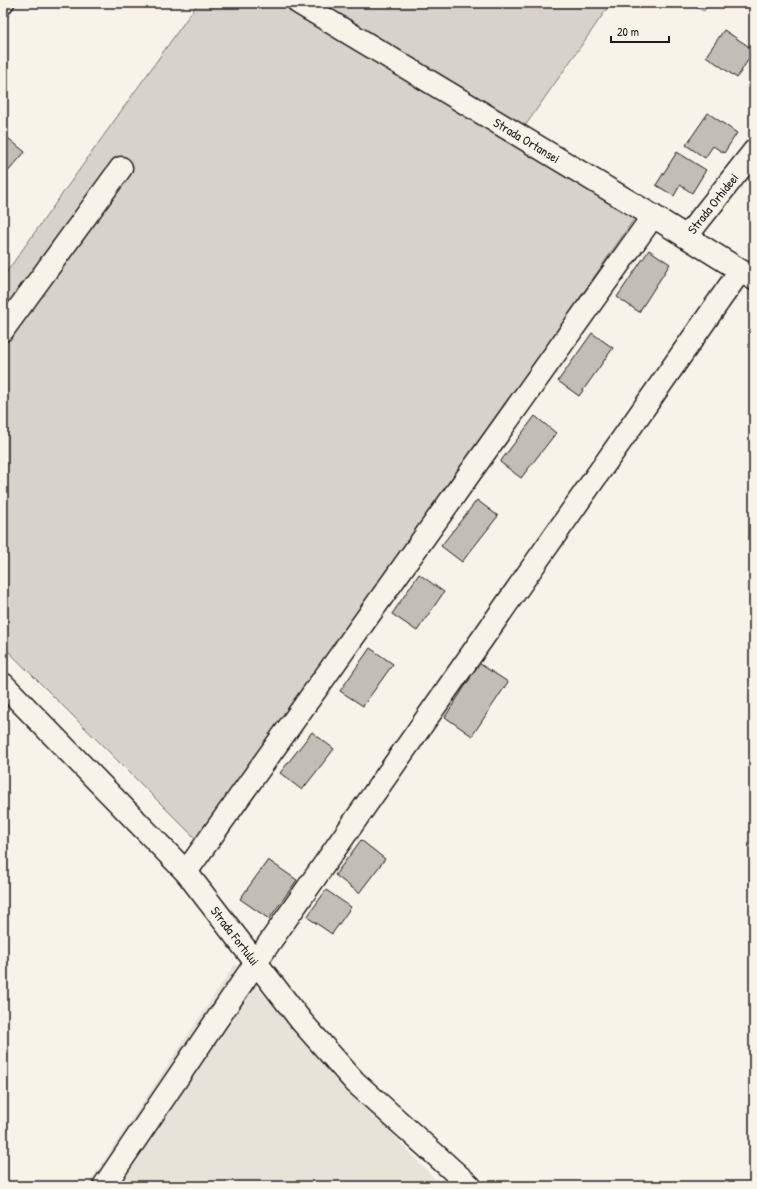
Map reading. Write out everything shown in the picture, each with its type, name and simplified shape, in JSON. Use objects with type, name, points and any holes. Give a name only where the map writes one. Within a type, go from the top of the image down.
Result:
[{"type":"street","name":"Strada Ortansei","points":[[299,3],[653,216],[747,275]]},
{"type":"street","name":"Strada Orhideei","points":[[686,237],[754,151]]},
{"type":"street","points":[[3,330],[121,168]]},
{"type":"street","points":[[186,872],[653,216]]},
{"type":"street","points":[[104,1186],[257,962],[747,275]]},
{"type":"street","name":"Strada Fortului","points":[[3,684],[186,872],[302,1022],[355,1082],[470,1186]]},
{"type":"lane","points":[[3,11],[9,3]]},
{"type":"shaded area","points":[[198,3],[611,3],[525,126],[645,203],[203,846],[3,646],[3,277]]},
{"type":"shaded area","points":[[687,3],[709,3],[704,11]]},
{"type":"shaded area","points":[[235,964],[441,1186],[87,1186]]},
{"type":"shaded area","points":[[3,1176],[19,1186],[3,1186]]},
{"type":"building","points":[[724,30],[754,50],[737,78],[706,56]]},
{"type":"building","points":[[708,113],[737,133],[724,153],[713,146],[705,158],[686,145]]},
{"type":"building","points":[[3,134],[25,152],[5,175],[3,173]]},
{"type":"building","points":[[677,152],[706,170],[692,193],[680,185],[674,196],[656,185]]},
{"type":"building","points":[[649,250],[670,264],[639,312],[617,297]]},
{"type":"building","points":[[592,333],[613,348],[579,396],[558,381]]},
{"type":"building","points":[[535,416],[556,433],[521,478],[500,462]]},
{"type":"building","points":[[477,500],[498,516],[462,562],[441,546]]},
{"type":"building","points":[[419,574],[444,592],[417,631],[392,614]]},
{"type":"building","points":[[370,648],[393,664],[363,706],[340,691]]},
{"type":"building","points":[[477,662],[508,682],[472,736],[445,717],[471,677],[468,675]]},
{"type":"building","points":[[312,732],[334,749],[302,790],[280,773]]},
{"type":"building","points":[[361,840],[385,859],[359,893],[335,875]]},
{"type":"building","points":[[268,860],[297,880],[269,919],[240,899]]},
{"type":"building","points":[[326,890],[351,907],[332,934],[307,917]]}]
